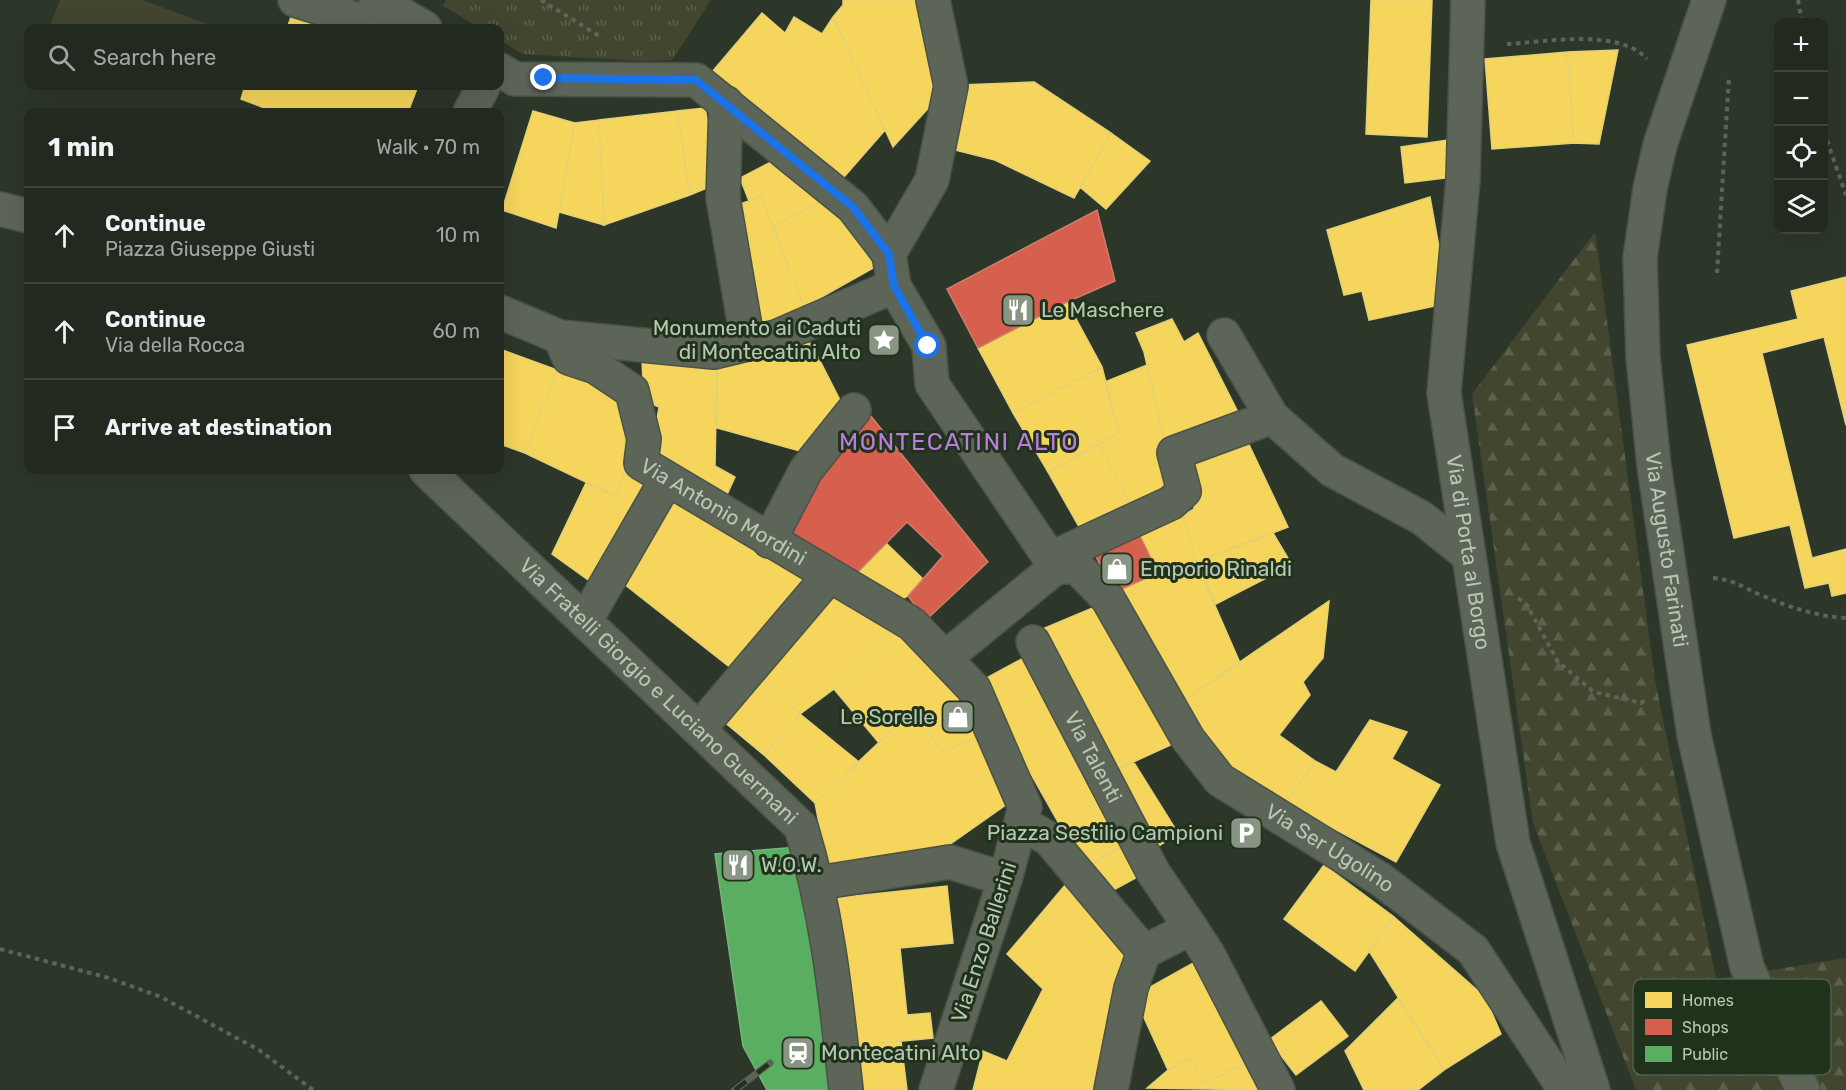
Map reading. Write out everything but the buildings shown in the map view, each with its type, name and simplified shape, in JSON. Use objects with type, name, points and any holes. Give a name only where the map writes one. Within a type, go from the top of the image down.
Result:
[{"type":"street","points":[[295,0],[371,24]]},
{"type":"street","points":[[376,0],[418,24]]},
{"type":"street","points":[[889,254],[932,180],[951,86],[933,0]]},
{"type":"street","name":"Via di Porta al Borgo","points":[[1468,0],[1463,179],[1444,393],[1513,843],[1593,1090]]},
{"type":"street","name":"Via Augusto Farinati","points":[[1709,0],[1660,145],[1650,189],[1640,258],[1643,357],[1654,466],[1694,735],[1747,968],[1752,979]]},
{"type":"street","points":[[504,82],[515,78],[696,80],[853,207],[889,254],[894,286],[928,346],[932,384],[1053,563]]},
{"type":"street","points":[[726,103],[723,198],[748,344]]},
{"type":"street","points":[[0,209],[24,215]]},
{"type":"street","points":[[504,314],[560,337],[714,352],[808,326],[894,286]]},
{"type":"street","points":[[1224,335],[1272,417],[1332,470],[1422,518],[1469,556]]},
{"type":"street","name":"Via Antonio Mordini","points":[[560,337],[569,358],[596,367],[632,391],[644,439],[641,463],[918,629],[974,689],[1025,807],[1021,829]]},
{"type":"street","points":[[769,541],[806,470],[854,410]]},
{"type":"street","points":[[945,658],[1053,563],[1171,503],[1184,491],[1174,453],[1272,417]]},
{"type":"street","name":"Via Fratelli Giorgio e Luciano Guermani","points":[[430,474],[801,826],[818,883],[831,956],[846,1090]]},
{"type":"street","points":[[585,621],[667,479]]},
{"type":"street","name":"Via Ser Ugolino","points":[[1053,563],[1077,567],[1108,599],[1188,739],[1220,780],[1380,879],[1473,950],[1565,1090]]},
{"type":"street","points":[[699,729],[829,576]]},
{"type":"street","name":"Via Talenti","points":[[1033,642],[1152,872],[1209,954],[1278,1090]]},
{"type":"street","points":[[1021,829],[1034,830],[1049,839],[1144,952]]},
{"type":"street","name":"Via Enzo Ballerini","points":[[936,1090],[1021,829]]},
{"type":"street","points":[[818,883],[950,862],[1005,879]]},
{"type":"street","points":[[1116,1088],[1131,988],[1144,952],[1191,928]]},
{"type":"street","name":"Via Augusto Farinati","points":[[1796,1075],[1803,1090]]},
{"type":"path","points":[[1798,0],[1801,18]]},
{"type":"path","points":[[1505,44],[1617,41],[1639,50],[1650,63]]},
{"type":"path","points":[[1718,273],[1730,72]]},
{"type":"path","points":[[1828,143],[1846,195]]},
{"type":"path","points":[[1670,575],[1742,583],[1757,593],[1786,606],[1822,617],[1846,618]]},
{"type":"path","points":[[1509,591],[1527,605],[1558,662],[1594,692],[1641,703],[1658,693]]},
{"type":"path","points":[[0,949],[109,978],[161,997],[259,1050],[314,1090]]},
{"type":"green space","points":[[60,0],[142,0],[208,24],[51,24]]},
{"type":"green space","points":[[446,0],[711,0],[672,60],[641,61],[522,54],[504,43],[504,24],[473,24],[443,6]]},
{"type":"green space","points":[[1595,232],[1655,680],[1716,979],[1846,958],[1846,1090],[1636,1090],[1533,823],[1472,394]]},
{"type":"railway","points":[[735,1090],[770,1063]]},
{"type":"place","name":"Le Maschere","points":[[1018,310]]},
{"type":"place","name":"Monumento ai Caduti di Montecatini Alto","points":[[884,340]]},
{"type":"place","name":"Emporio Rinaldi","points":[[1117,569]]},
{"type":"place","name":"Le Sorelle","points":[[958,717]]},
{"type":"place","name":"Piazza Sestilio Campioni","points":[[1246,833]]},
{"type":"place","name":"W.O.W.","points":[[738,865]]},
{"type":"place","name":"Montecatini Alto","points":[[798,1053]]},
{"type":"district","name":"MONTECATINI ALTO","points":[[959,442]]},
{"type":"route","points":[[544,78],[696,80],[853,207],[889,254],[894,286],[928,346]]}]
